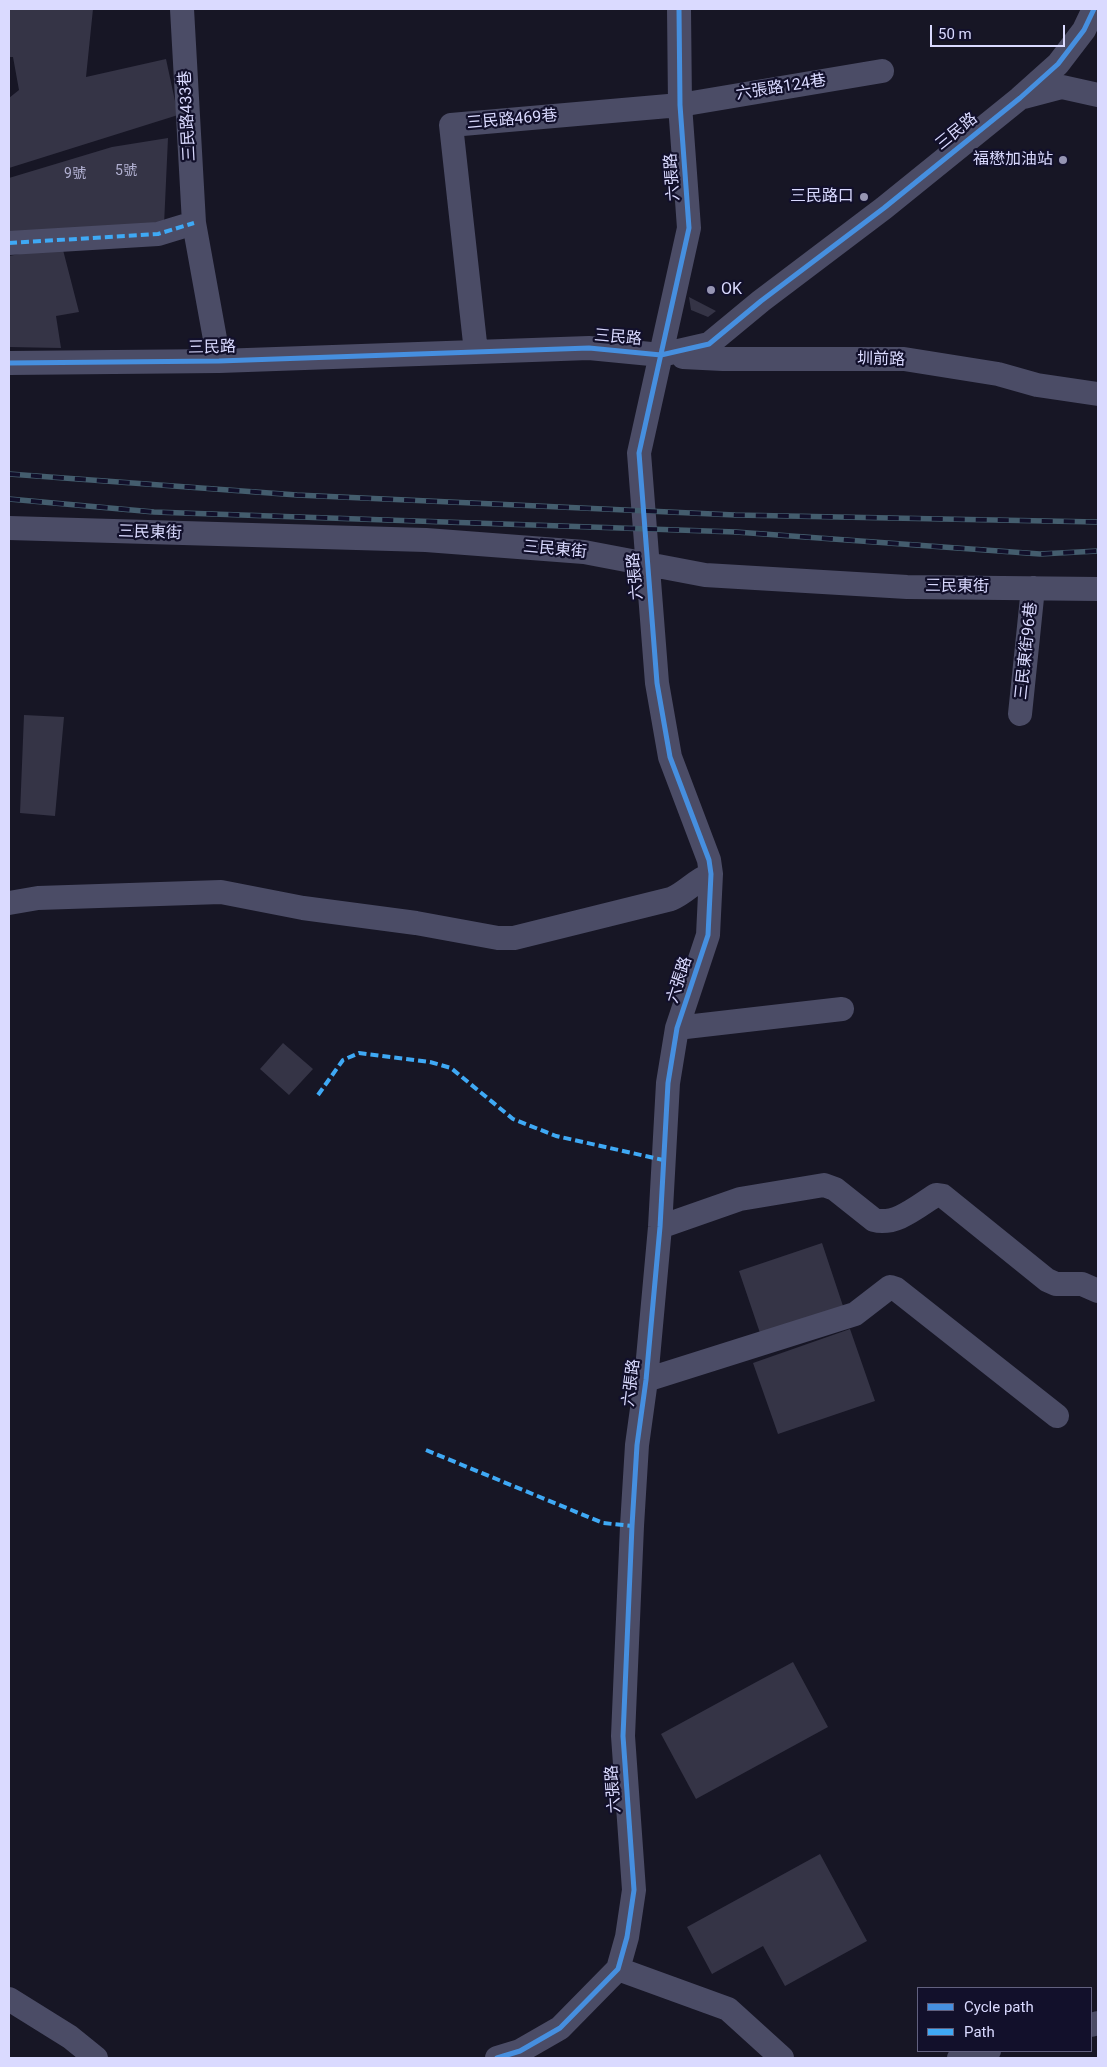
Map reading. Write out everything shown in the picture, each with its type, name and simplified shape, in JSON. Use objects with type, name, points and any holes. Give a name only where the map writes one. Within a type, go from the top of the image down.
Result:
[{"type":"street","name":"三民路433巷","points":[[182,9],[194,223],[220,361]]},
{"type":"street","name":"六張路","points":[[618,1969],[627,1937],[634,1890],[624,1736],[637,1445],[646,1380],[660,1227],[668,1083],[677,1028],[708,935],[711,874],[709,860],[670,757],[657,683],[639,454],[689,228],[680,105],[679,9]]},
{"type":"street","name":"三民路","points":[[9,363],[220,361],[589,348],[661,355],[709,344],[761,301],[884,208],[1020,98],[1091,36],[1094,9]]},
{"type":"street","points":[[1058,64],[1098,90]]},
{"type":"street","name":"六張路124巷","points":[[680,105],[882,71]]},
{"type":"street","points":[[1020,98],[1062,87],[1098,95]]},
{"type":"street","name":"三民路469巷","points":[[476,352],[451,125],[680,105]]},
{"type":"street","points":[[9,242],[158,234],[194,223]]},
{"type":"street","name":"圳前路","points":[[661,355],[724,360],[904,359],[998,374],[1037,385],[1098,394]]},
{"type":"street","name":"三民東街","points":[[9,528],[426,540],[584,552],[705,575],[755,579],[907,587],[1098,589]]},
{"type":"street","name":"三民東街96巷","points":[[1020,714],[1034,588]]},
{"type":"street","points":[[9,903],[38,898],[221,892],[303,908],[416,923],[498,938],[514,938],[671,899],[686,892],[696,880],[711,874]]},
{"type":"street","points":[[677,1028],[842,1009]]},
{"type":"street","points":[[660,1227],[740,1199],[824,1185],[835,1189],[874,1220],[880,1222],[897,1218],[936,1195],[943,1196],[1047,1280],[1056,1284],[1082,1284],[1098,1290]]},
{"type":"street","points":[[646,1380],[855,1314],[890,1287],[896,1289],[1057,1416]]},
{"type":"street","points":[[498,2058],[520,2051],[560,2028],[618,1969],[728,2009],[782,2058]]},
{"type":"street","points":[[9,2000],[70,2037],[96,2058]]},
{"type":"street","points":[[959,2058],[985,2052]]},
{"type":"building","points":[[9,9],[93,9],[86,77],[166,59],[178,115],[9,168],[9,98],[19,90],[13,57],[9,57]]},
{"type":"building","points":[[168,138],[164,225],[9,236],[9,178],[112,147]]},
{"type":"building","points":[[62,246],[79,312],[56,316],[61,348],[9,347],[9,256]]},
{"type":"building","points":[[689,297],[716,311],[708,317],[691,310]]},
{"type":"building","points":[[24,715],[64,717],[55,816],[20,813]]},
{"type":"building","points":[[283,1043],[313,1069],[289,1095],[260,1069]]},
{"type":"building","points":[[822,1243],[843,1306],[760,1333],[739,1271]]},
{"type":"building","points":[[850,1329],[875,1401],[778,1434],[753,1363]]},
{"type":"building","points":[[793,1662],[828,1727],[696,1799],[661,1734]]},
{"type":"building","points":[[820,1854],[867,1941],[785,1986],[763,1946],[712,1974],[687,1927]]},
{"type":"railway","points":[[9,474],[297,495],[735,515],[1098,522]]},
{"type":"railway","points":[[9,499],[154,512],[736,532],[1040,554],[1098,551]]},
{"type":"marked path","points":[[9,243],[158,234],[194,223]]},
{"type":"marked path","points":[[318,1095],[343,1060],[359,1053],[430,1062],[451,1068],[513,1119],[556,1136],[663,1160]]},
{"type":"marked path","points":[[426,1450],[603,1523],[632,1526]]},
{"type":"cycle path","points":[[497,2058],[520,2051],[560,2028],[618,1969],[627,1937],[634,1890],[623,1736],[637,1445],[646,1380],[660,1227],[668,1083],[677,1028],[708,935],[711,874],[709,860],[670,757],[657,683],[639,453],[689,228],[680,105],[679,9]]},
{"type":"cycle path","points":[[9,363],[219,361],[589,348],[661,355],[709,344],[761,301],[884,208],[1020,98],[1058,64],[1084,30],[1094,9]]},
{"type":"place","name":"福懋加油站","points":[[1063,160]]},
{"type":"place","name":"三民路口","points":[[864,197]]},
{"type":"place","name":"OK","points":[[711,290]]}]
